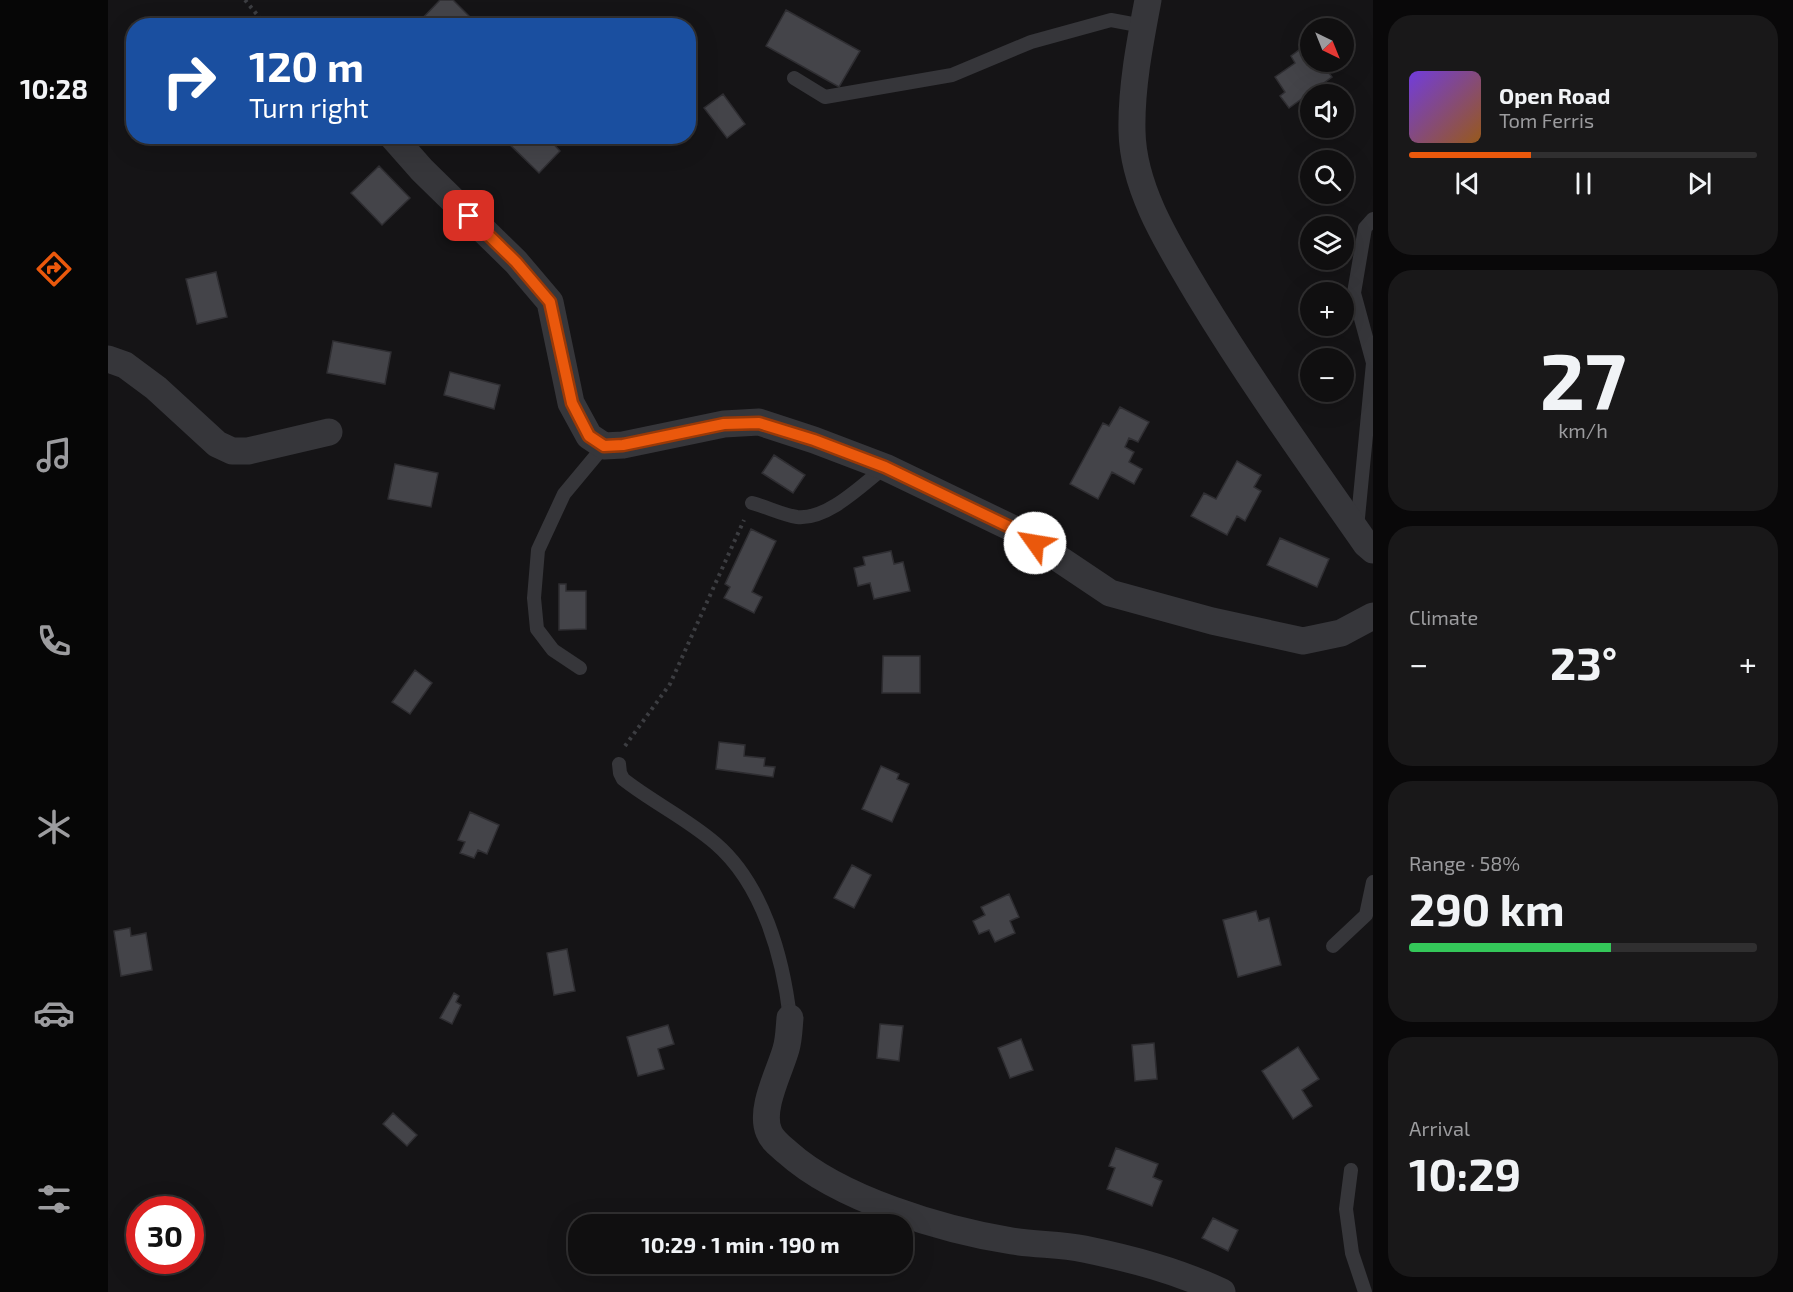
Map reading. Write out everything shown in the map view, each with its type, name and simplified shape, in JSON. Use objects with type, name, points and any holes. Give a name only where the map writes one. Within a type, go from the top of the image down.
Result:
[{"type":"street","points":[[1146,13],[1135,83],[1132,133],[1143,194],[1174,254],[1230,346],[1283,427],[1365,540]]},
{"type":"street","points":[[399,144],[422,170],[516,262],[550,302],[572,403],[589,436],[604,446],[623,445],[724,424],[759,423],[814,440],[885,467],[1016,530],[1110,593],[1212,621],[1303,641],[1341,633],[1373,616]]},
{"type":"street","points":[[108,359],[125,366],[141,377],[217,444],[232,451],[248,452],[329,432]]},
{"type":"street","points":[[790,1018],[787,1047],[767,1109],[767,1130],[773,1140],[793,1158],[822,1177],[897,1211],[971,1233],[1013,1242],[1081,1248],[1139,1261],[1193,1278],[1222,1292]]},
{"type":"lane","points":[[794,78],[825,97],[952,75],[1031,42],[1146,13]]},
{"type":"lane","points":[[1365,540],[1373,363],[1354,292],[1365,228],[1373,219]]},
{"type":"lane","points":[[580,668],[553,650],[537,629],[534,598],[538,550],[564,494],[604,446]]},
{"type":"lane","points":[[752,503],[799,517],[820,513],[841,502],[885,467]]},
{"type":"lane","points":[[619,764],[623,779],[687,821],[716,844],[736,866],[754,896],[771,933],[786,979],[790,1018]]},
{"type":"lane","points":[[1333,946],[1366,915],[1373,882]]},
{"type":"lane","points":[[1351,1170],[1346,1209],[1352,1253],[1365,1292]]},
{"type":"path","points":[[245,0],[260,18]]},
{"type":"path","points":[[619,764],[623,750],[670,684],[752,503]]},
{"type":"building","points":[[440,0],[453,0],[471,18],[423,18]]},
{"type":"building","points":[[786,10],[860,51],[839,87],[766,46]]},
{"type":"building","points":[[1300,49],[1300,72],[1328,72],[1332,77],[1322,84],[1300,84],[1300,100],[1289,108],[1280,96],[1285,92],[1275,77],[1295,63],[1291,56]]},
{"type":"building","points":[[723,94],[745,124],[727,138],[704,108]]},
{"type":"building","points":[[509,144],[553,144],[560,151],[539,173]]},
{"type":"building","points":[[379,166],[410,198],[382,225],[351,193]]},
{"type":"building","points":[[216,272],[227,317],[197,324],[186,279]]},
{"type":"building","points":[[333,341],[391,352],[385,384],[327,373]]},
{"type":"building","points":[[450,372],[500,385],[494,409],[444,395]]},
{"type":"building","points":[[1120,407],[1149,422],[1138,442],[1129,438],[1125,447],[1134,452],[1129,462],[1142,469],[1134,484],[1112,472],[1098,499],[1070,484],[1103,423],[1109,426]]},
{"type":"building","points":[[774,455],[805,475],[793,493],[762,473]]},
{"type":"building","points":[[1237,461],[1261,475],[1254,487],[1261,491],[1245,521],[1237,516],[1227,535],[1191,516],[1204,493],[1216,499]]},
{"type":"building","points":[[395,464],[438,473],[431,507],[388,499]]},
{"type":"building","points":[[751,529],[776,541],[752,592],[762,597],[754,613],[724,598],[730,587],[725,584]]},
{"type":"building","points":[[1280,538],[1329,559],[1317,587],[1267,565]]},
{"type":"building","points":[[891,551],[894,564],[903,562],[910,591],[874,599],[870,583],[858,586],[854,568],[865,565],[863,557]]},
{"type":"building","points":[[559,584],[566,584],[566,591],[586,591],[586,629],[559,630]]},
{"type":"building","points":[[883,656],[920,656],[920,693],[882,693]]},
{"type":"building","points":[[415,670],[432,683],[410,714],[392,702]]},
{"type":"building","points":[[719,742],[745,745],[744,756],[765,758],[764,766],[775,767],[773,777],[716,769]]},
{"type":"building","points":[[881,766],[899,774],[897,779],[909,784],[892,822],[862,809]]},
{"type":"building","points":[[470,812],[499,825],[487,854],[478,850],[474,858],[460,853],[465,842],[458,840]]},
{"type":"building","points":[[852,865],[871,875],[854,908],[834,898]]},
{"type":"building","points":[[1009,894],[1019,917],[1010,921],[1015,933],[995,942],[989,930],[979,934],[973,921],[985,915],[981,907]]},
{"type":"building","points":[[1256,911],[1259,921],[1269,918],[1281,965],[1238,977],[1223,920]]},
{"type":"building","points":[[130,928],[131,936],[146,933],[152,970],[121,976],[114,931]]},
{"type":"building","points":[[567,949],[575,991],[554,995],[547,953]]},
{"type":"building","points":[[454,993],[459,996],[456,1002],[461,1005],[452,1024],[440,1018]]},
{"type":"building","points":[[880,1024],[903,1026],[899,1061],[877,1058]]},
{"type":"building","points":[[668,1025],[674,1044],[658,1049],[664,1069],[638,1076],[627,1037]]},
{"type":"building","points":[[1021,1039],[1033,1070],[1010,1078],[998,1048]]},
{"type":"building","points":[[1154,1043],[1157,1079],[1135,1081],[1132,1045]]},
{"type":"building","points":[[1298,1047],[1319,1079],[1302,1090],[1312,1106],[1293,1119],[1262,1071]]},
{"type":"building","points":[[393,1113],[417,1135],[407,1146],[383,1124]]},
{"type":"building","points":[[1116,1148],[1158,1164],[1153,1177],[1162,1181],[1152,1206],[1107,1189],[1115,1168],[1109,1166]]},
{"type":"building","points":[[1213,1218],[1238,1230],[1228,1251],[1202,1238]]},
{"type":"route","points":[[469,216],[516,262],[550,302],[572,403],[589,436],[604,446],[623,445],[724,424],[759,423],[814,440],[885,467],[1016,530],[1035,543]]}]
